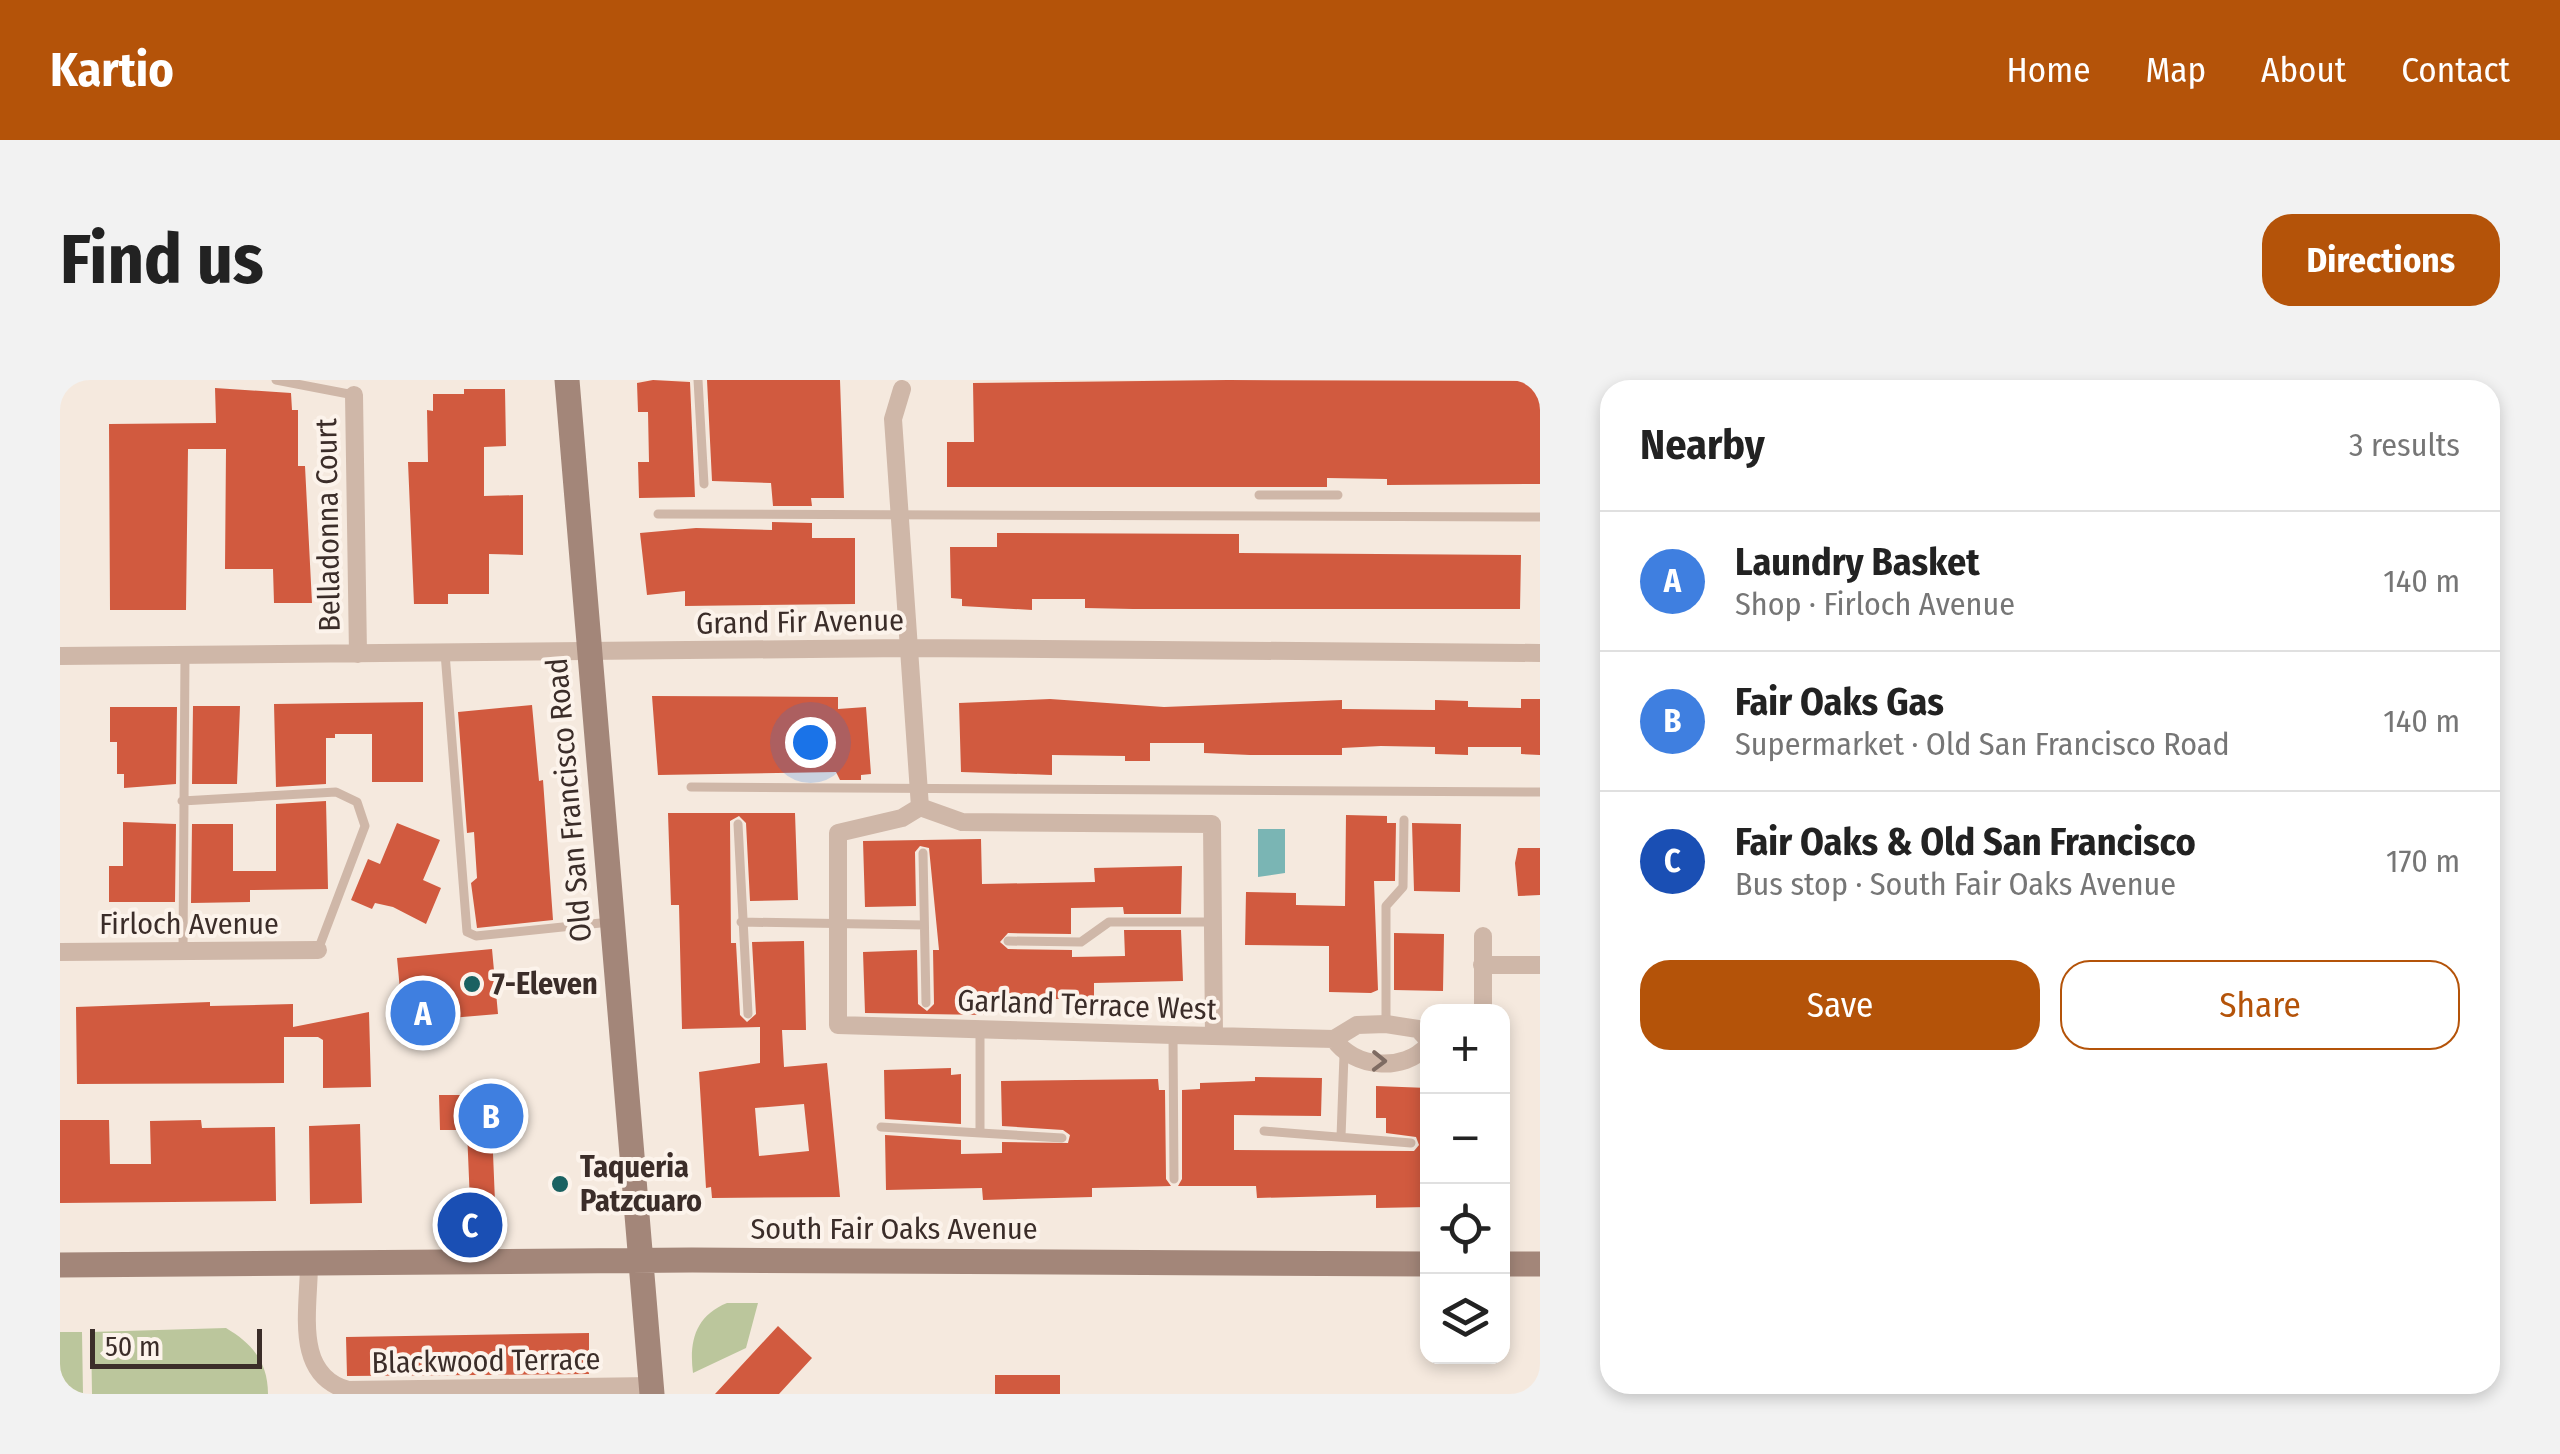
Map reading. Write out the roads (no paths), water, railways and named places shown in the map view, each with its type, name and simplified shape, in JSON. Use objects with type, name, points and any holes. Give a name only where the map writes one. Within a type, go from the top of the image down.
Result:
[{"type":"main road","name":"Old San Francisco Road","points":[[567,380],[652,1390]]},
{"type":"main road","name":"South Fair Oaks Avenue","points":[[60,1265],[1420,1264]]},
{"type":"main road","points":[[1510,1264],[1540,1264]]},
{"type":"street","points":[[839,924],[838,833],[902,818],[919,797],[893,419],[901,384]]},
{"type":"street","name":"Belladonna Court","points":[[354,395],[358,654]]},
{"type":"street","name":"Grand Fir Avenue","points":[[60,656],[908,648],[1540,653]]},
{"type":"street","points":[[919,797],[962,822],[1212,824],[1216,922],[1214,1036]]},
{"type":"street","name":"Garland Terrace West","points":[[839,924],[838,1025],[1214,1036],[1339,1047],[1360,1061],[1401,1062],[1420,1054]]},
{"type":"street","points":[[1483,936],[1483,1004]]},
{"type":"street","name":"Firloch Avenue","points":[[60,952],[318,950]]},
{"type":"street","points":[[1482,965],[1540,965]]},
{"type":"street","name":"Garland Terrace West","points":[[1339,1047],[1357,1025],[1386,1024],[1420,1032]]},
{"type":"street","name":"Blackwood Terrace","points":[[309,1263],[309,1357],[322,1379],[334,1386],[348,1390],[652,1390]]},
{"type":"lane","points":[[276,380],[354,395]]},
{"type":"lane","points":[[698,380],[704,484]]},
{"type":"lane","points":[[1259,495],[1338,495]]},
{"type":"lane","points":[[658,514],[1540,517]]},
{"type":"lane","points":[[445,653],[468,932],[476,936],[613,922]]},
{"type":"lane","points":[[182,952],[185,654]]},
{"type":"lane","points":[[691,787],[919,797],[1540,792]]},
{"type":"lane","points":[[182,801],[336,792],[357,802],[365,826],[318,950]]},
{"type":"lane","points":[[1386,1024],[1386,906],[1402,887],[1404,820]]},
{"type":"lane","points":[[738,824],[748,1014]]},
{"type":"lane","points":[[922,853],[926,1003]]},
{"type":"lane","points":[[741,922],[924,925]]},
{"type":"lane","points":[[1008,941],[1081,942],[1109,922],[1216,922]]},
{"type":"lane","points":[[980,1030],[980,1132]]},
{"type":"lane","points":[[1173,1035],[1174,1178]]},
{"type":"lane","points":[[1339,1047],[1342,1137]]},
{"type":"lane","points":[[881,1127],[1062,1138]]},
{"type":"lane","points":[[1264,1130],[1411,1143]]},
{"type":"water","points":[[1258,829],[1285,829],[1285,873],[1258,877]]},
{"type":"place","name":"7-Eleven","points":[[472,984]]},
{"type":"place","name":"Laundry Basket","points":[[423,1013]]},
{"type":"place","name":"Fair Oaks Gas","points":[[491,1116]]},
{"type":"place","name":"Taqueria Patzcuaro","points":[[560,1184]]},
{"type":"place","name":"Fair Oaks & Old San Francisco","points":[[470,1225]]}]
